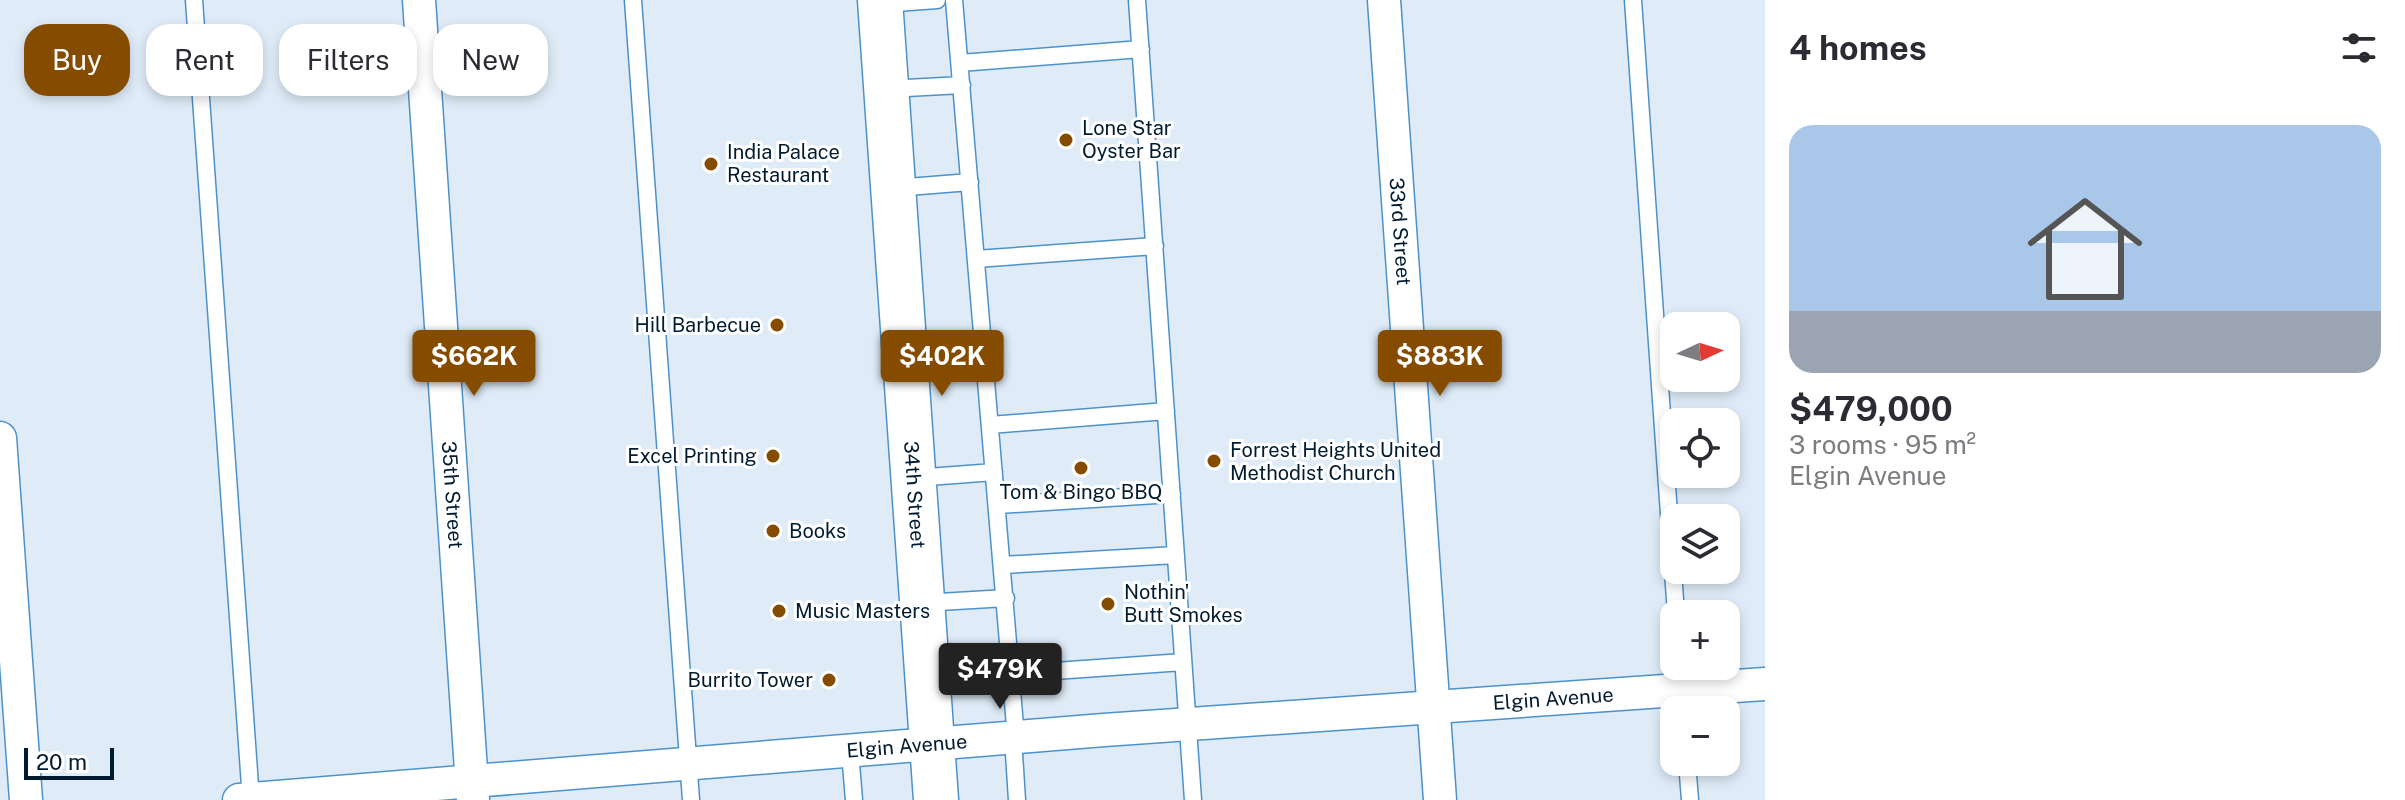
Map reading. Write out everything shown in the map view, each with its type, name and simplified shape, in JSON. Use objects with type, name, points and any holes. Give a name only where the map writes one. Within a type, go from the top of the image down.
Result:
[{"type":"main road","name":"34th Street","points":[[880,2],[936,800]]},
{"type":"street","name":"35th Street","points":[[419,0],[472,792]]},
{"type":"street","name":"33rd Street","points":[[1384,0],[1440,800]]},
{"type":"street","points":[[0,438],[26,800]]},
{"type":"street","name":"Elgin Avenue","points":[[239,800],[472,792],[689,766],[1015,738],[1765,684]]},
{"type":"lane","points":[[194,0],[251,800]]},
{"type":"lane","points":[[633,0],[691,800]]},
{"type":"lane","points":[[880,2],[937,0]]},
{"type":"lane","points":[[954,0],[999,505],[1017,800]]},
{"type":"lane","points":[[1137,0],[1193,800]]},
{"type":"lane","points":[[1633,0],[1675,600]]},
{"type":"lane","points":[[960,63],[1141,49]]},
{"type":"lane","points":[[886,89],[962,85]]},
{"type":"lane","points":[[893,188],[970,182]]},
{"type":"lane","points":[[976,259],[1155,246]]},
{"type":"lane","points":[[905,359],[983,352]]},
{"type":"lane","points":[[990,425],[1166,411]]},
{"type":"lane","points":[[914,478],[994,472]]},
{"type":"lane","points":[[999,505],[1172,494]]},
{"type":"lane","points":[[1003,565],[1176,555]]},
{"type":"lane","points":[[922,603],[1006,598]]},
{"type":"lane","points":[[1011,674],[1183,662]]},
{"type":"lane","points":[[850,752],[854,800]]},
{"type":"lane","points":[[1688,776],[1690,800]]},
{"type":"place","name":"Lone Star Oyster Bar","points":[[1066,140]]},
{"type":"place","name":"India Palace Restaurant","points":[[711,164]]},
{"type":"place","name":"Hill Barbecue","points":[[777,325]]},
{"type":"place","name":"Excel Printing","points":[[773,456]]},
{"type":"place","name":"Forrest Heights United Methodist Church","points":[[1214,461]]},
{"type":"place","name":"Tom & Bingo BBQ","points":[[1081,468]]},
{"type":"place","name":"Books","points":[[773,531]]},
{"type":"place","name":"Nothin' Butt Smokes","points":[[1108,604]]},
{"type":"place","name":"Music Masters","points":[[779,611]]},
{"type":"place","name":"Burrito Tower","points":[[829,680]]}]
